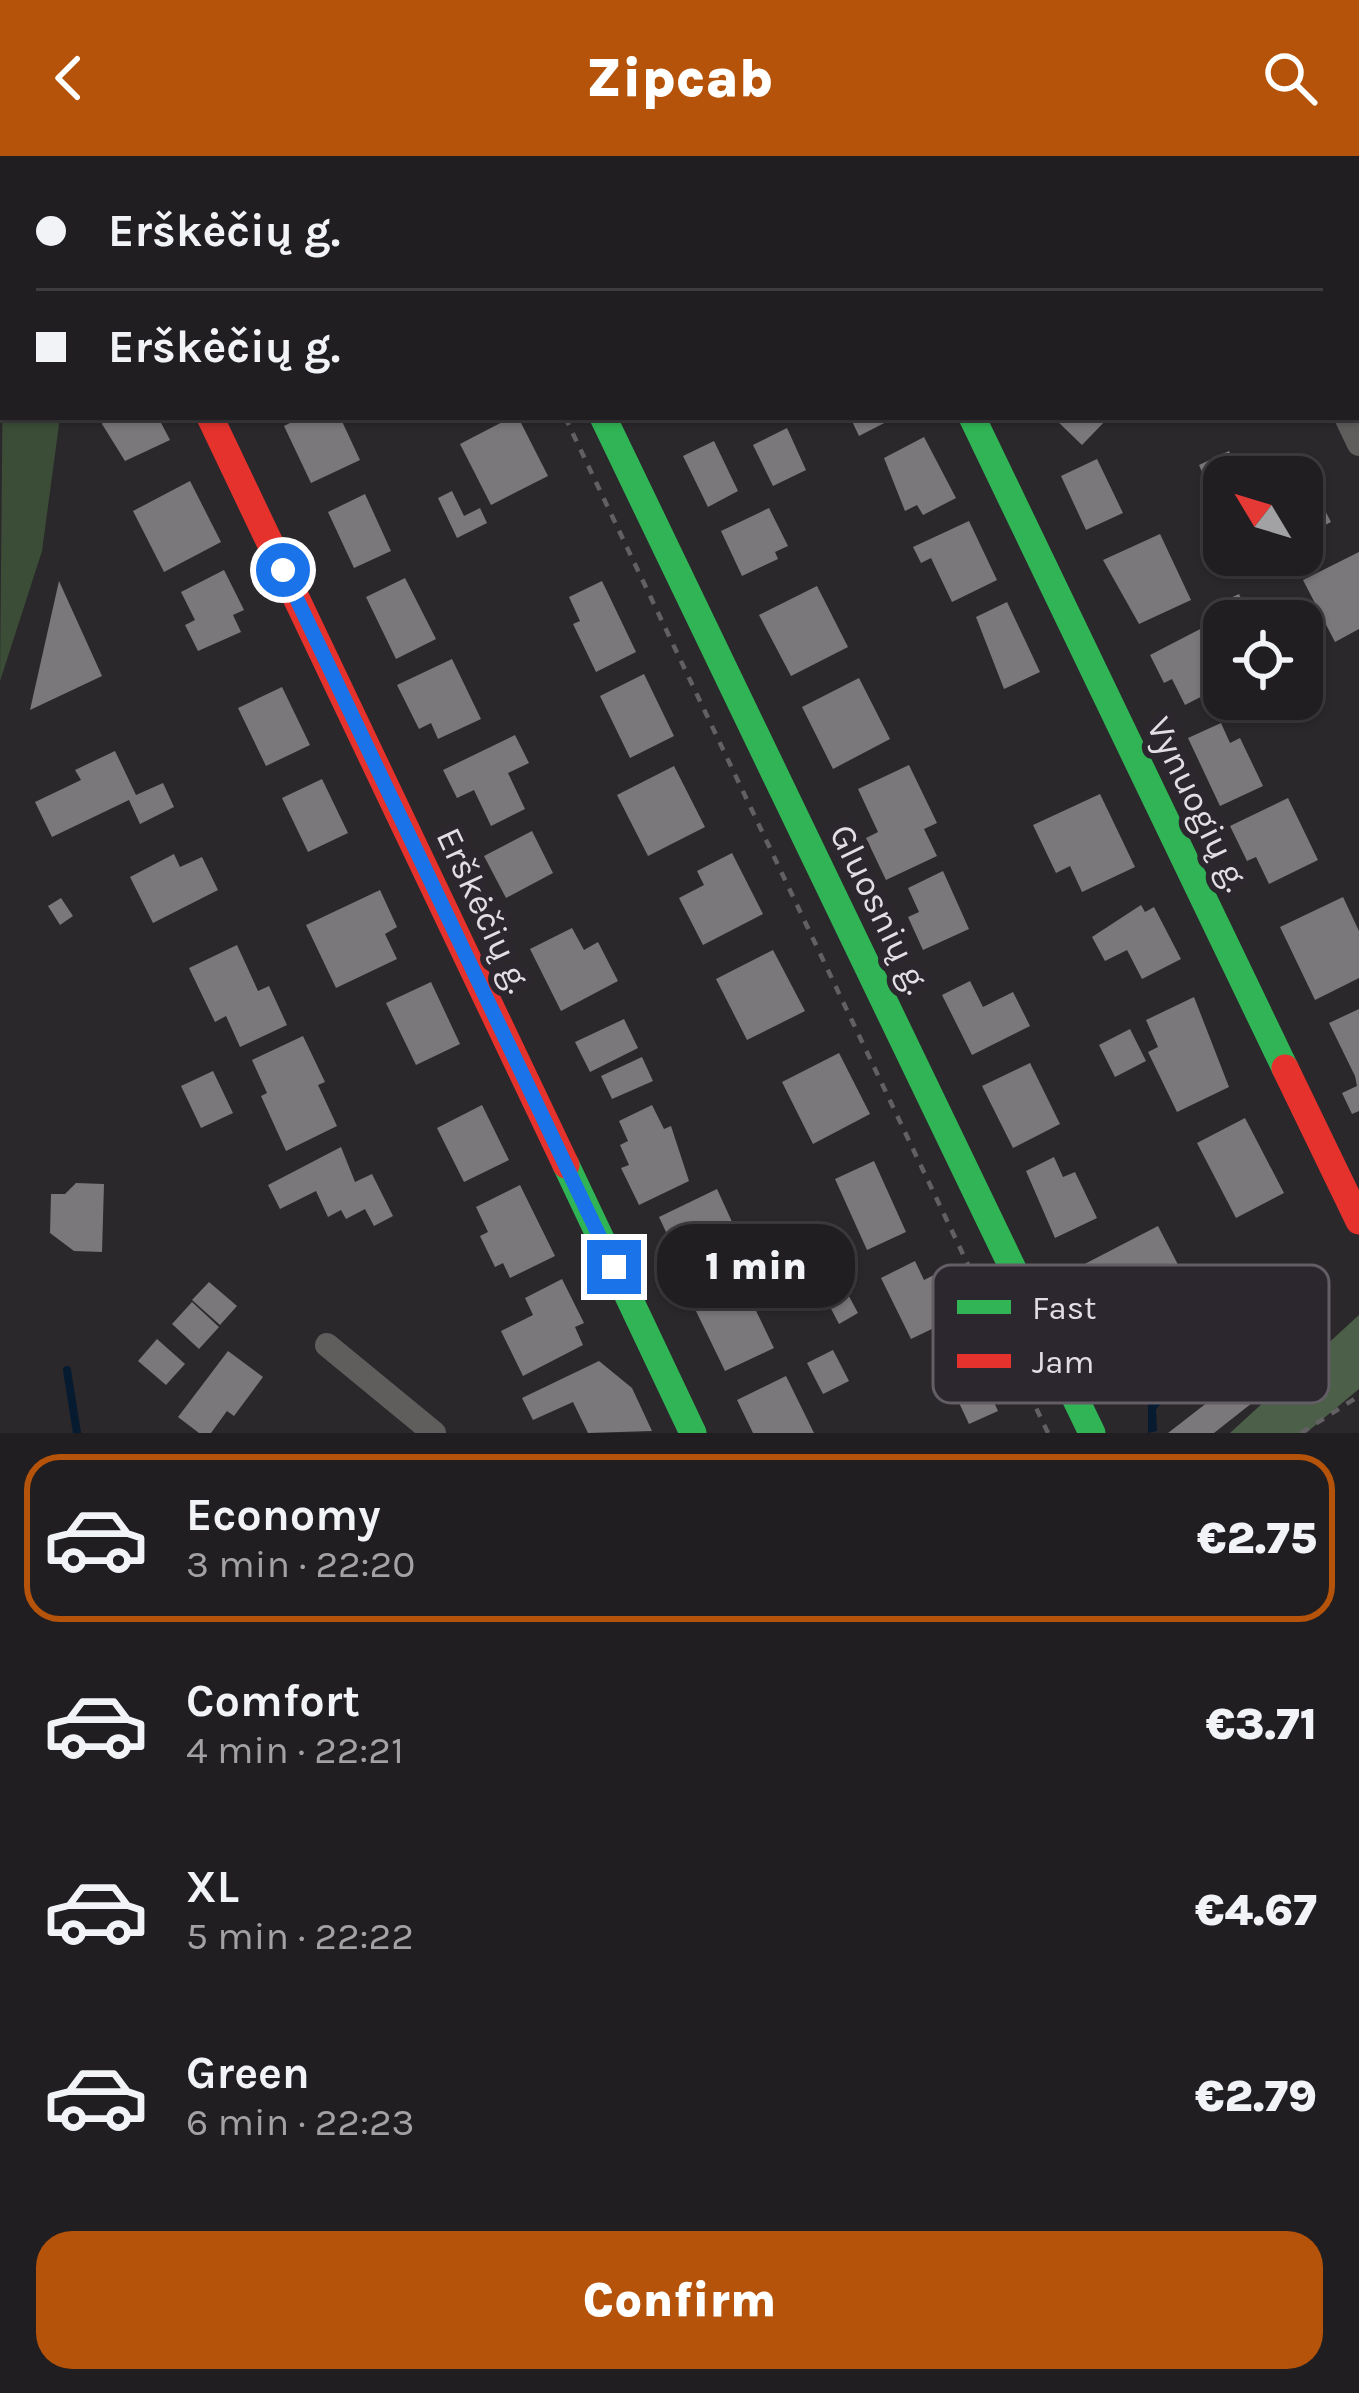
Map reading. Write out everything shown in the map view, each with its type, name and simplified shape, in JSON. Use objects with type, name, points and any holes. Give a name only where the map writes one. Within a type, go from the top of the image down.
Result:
[{"type":"street","name":"Erškėčių g.","points":[[211,420],[693,1433]]},
{"type":"street","name":"Gluosnių g.","points":[[604,420],[1011,1265]]},
{"type":"street","name":"Vynuogių g.","points":[[973,420],[1359,1221]]},
{"type":"street","points":[[326,1345],[434,1433]]},
{"type":"street","name":"Gluosnių g.","points":[[1078,1403],[1092,1433]]},
{"type":"path","points":[[566,420],[968,1265]]},
{"type":"path","points":[[1300,1433],[1359,1396]]},
{"type":"path","points":[[1034,1403],[1048,1433]]},
{"type":"green space","points":[[2,420],[60,420],[42,551],[0,681]]},
{"type":"green space","points":[[1359,1315],[1359,1389],[1306,1433],[1230,1433],[1263,1403],[1329,1403],[1329,1342]]},
{"type":"water","points":[[1162,1403],[1156,1410],[1157,1431],[1148,1433],[1148,1404]]},
{"type":"building","points":[[104,420],[160,420],[170,440],[125,461]]},
{"type":"building","points":[[296,420],[341,420],[360,460],[311,483],[284,426]]},
{"type":"building","points":[[506,420],[520,420],[548,476],[491,505],[460,444]]},
{"type":"building","points":[[851,420],[890,420],[859,436]]},
{"type":"building","points":[[1056,420],[1106,420],[1082,445]]},
{"type":"building","points":[[787,428],[806,470],[773,486],[753,445]]},
{"type":"building","points":[[924,437],[956,498],[923,515],[917,505],[905,511],[884,458]]},
{"type":"building","points":[[714,441],[738,491],[708,507],[683,456]]},
{"type":"building","points":[[1097,459],[1123,513],[1086,530],[1061,476]]},
{"type":"building","points":[[190,481],[221,542],[164,572],[133,511]]},
{"type":"building","points":[[452,491],[464,516],[480,508],[487,523],[457,538],[438,498]]},
{"type":"building","points":[[365,494],[391,551],[354,568],[328,512]]},
{"type":"building","points":[[769,508],[788,546],[775,552],[778,559],[742,576],[721,531]]},
{"type":"building","points":[[969,521],[997,580],[952,602],[931,558],[921,563],[913,547]]},
{"type":"building","points":[[1160,534],[1191,600],[1139,624],[1103,560]]},
{"type":"building","points":[[1359,552],[1359,629],[1335,642],[1323,619],[1323,600],[1313,600],[1303,580],[1323,576],[1323,570]]},
{"type":"building","points":[[224,570],[244,610],[233,615],[241,632],[198,651],[185,625],[195,620],[181,592]]},
{"type":"building","points":[[405,578],[436,639],[396,659],[366,597]]},
{"type":"building","points":[[59,581],[102,676],[30,710]]},
{"type":"building","points":[[602,581],[636,652],[596,672],[573,624],[580,621],[569,597]]},
{"type":"building","points":[[817,586],[848,647],[791,676],[759,615]]},
{"type":"building","points":[[1007,602],[1040,672],[1004,689],[976,617]]},
{"type":"building","points":[[1203,628],[1203,696],[1185,705],[1172,679],[1164,683],[1150,655]]},
{"type":"building","points":[[452,659],[481,719],[438,739],[431,723],[419,729],[397,685]]},
{"type":"building","points":[[644,674],[674,736],[630,758],[600,696]]},
{"type":"building","points":[[859,678],[890,739],[833,769],[802,707]]},
{"type":"building","points":[[282,687],[310,745],[266,766],[238,708]]},
{"type":"building","points":[[1221,723],[1230,743],[1240,738],[1263,786],[1220,806],[1188,738]]},
{"type":"building","points":[[515,735],[529,763],[508,773],[525,809],[491,826],[474,790],[457,798],[443,770]]},
{"type":"building","points":[[115,751],[136,795],[163,783],[174,807],[140,824],[129,800],[52,837],[35,802],[81,780],[75,770]]},
{"type":"building","points":[[909,765],[937,823],[924,829],[937,856],[886,880],[866,838],[878,832],[858,789]]},
{"type":"building","points":[[674,766],[705,827],[648,856],[617,795]]},
{"type":"building","points":[[322,779],[348,833],[308,852],[282,798]]},
{"type":"building","points":[[1100,794],[1135,867],[1082,892],[1070,866],[1056,873],[1033,825]]},
{"type":"building","points":[[1288,798],[1318,860],[1269,884],[1256,857],[1247,861],[1230,826]]},
{"type":"building","points":[[532,831],[553,873],[506,898],[484,856]]},
{"type":"building","points":[[732,853],[763,914],[703,945],[679,898],[704,885],[697,871]]},
{"type":"building","points":[[174,854],[180,867],[202,857],[218,890],[153,923],[130,877]]},
{"type":"building","points":[[943,871],[969,929],[923,950],[908,917],[919,912],[908,888]]},
{"type":"building","points":[[380,890],[397,927],[385,934],[397,959],[336,988],[306,925]]},
{"type":"building","points":[[1343,897],[1359,931],[1359,978],[1315,1000],[1280,927]]},
{"type":"building","points":[[61,898],[73,916],[60,925],[48,906]]},
{"type":"building","points":[[1141,905],[1145,912],[1154,907],[1181,959],[1142,979],[1127,950],[1105,961],[1092,937]]},
{"type":"building","points":[[572,928],[584,950],[598,942],[618,981],[561,1011],[530,949]]},
{"type":"building","points":[[237,945],[258,991],[269,986],[287,1025],[240,1047],[226,1016],[215,1022],[189,968]]},
{"type":"building","points":[[773,950],[805,1011],[747,1040],[716,979]]},
{"type":"building","points":[[970,981],[983,1007],[1013,992],[1030,1026],[972,1055],[942,995]]},
{"type":"building","points":[[431,982],[460,1044],[416,1065],[386,1003]]},
{"type":"building","points":[[1194,997],[1229,1087],[1177,1112],[1148,1052],[1158,1047],[1146,1020]]},
{"type":"building","points":[[1359,1009],[1359,1111],[1352,1114],[1342,1093],[1357,1086],[1355,1076],[1329,1023]]},
{"type":"building","points":[[624,1019],[638,1048],[590,1072],[575,1042]]},
{"type":"building","points":[[1130,1029],[1146,1061],[1115,1077],[1099,1045]]},
{"type":"building","points":[[303,1036],[325,1082],[318,1085],[337,1126],[286,1151],[261,1096],[267,1093],[252,1060]]},
{"type":"building","points":[[839,1053],[870,1114],[813,1144],[782,1082]]},
{"type":"building","points":[[642,1057],[653,1081],[612,1099],[601,1076]]},
{"type":"building","points":[[1030,1063],[1060,1124],[1013,1148],[982,1086]]},
{"type":"building","points":[[213,1071],[233,1113],[201,1128],[181,1086]]},
{"type":"building","points":[[482,1105],[509,1160],[464,1182],[437,1128]]},
{"type":"building","points":[[652,1105],[664,1129],[671,1126],[689,1181],[639,1205],[621,1168],[629,1165],[620,1145],[628,1141],[619,1121]]},
{"type":"building","points":[[1245,1118],[1284,1193],[1236,1218],[1197,1143]]},
{"type":"building","points":[[341,1147],[355,1182],[372,1174],[393,1216],[374,1226],[365,1209],[346,1219],[341,1210],[328,1217],[316,1191],[280,1209],[268,1185]]},
{"type":"building","points":[[1054,1157],[1063,1177],[1075,1172],[1097,1218],[1055,1238],[1026,1171]]},
{"type":"building","points":[[874,1161],[906,1232],[867,1250],[835,1179]]},
{"type":"building","points":[[76,1183],[104,1184],[102,1252],[74,1251],[50,1233],[51,1194],[65,1194]]},
{"type":"building","points":[[520,1185],[555,1256],[510,1278],[503,1263],[495,1267],[480,1236],[488,1232],[476,1207]]},
{"type":"building","points":[[717,1189],[733,1224],[721,1230],[734,1257],[688,1279],[659,1217]]},
{"type":"building","points":[[1158,1226],[1178,1265],[1083,1265]]},
{"type":"building","points":[[915,1261],[924,1280],[933,1276],[933,1328],[911,1339],[881,1278]]},
{"type":"building","points":[[562,1279],[584,1323],[575,1327],[583,1345],[523,1376],[501,1331],[533,1315],[525,1298]]},
{"type":"building","points":[[209,1282],[237,1306],[220,1325],[192,1300]]},
{"type":"building","points":[[744,1286],[774,1348],[725,1371],[695,1309]]},
{"type":"building","points":[[845,1289],[858,1313],[839,1324],[826,1299]]},
{"type":"building","points":[[192,1302],[219,1327],[199,1349],[172,1324]]},
{"type":"building","points":[[157,1339],[185,1364],[166,1385],[138,1361]]},
{"type":"building","points":[[833,1350],[849,1381],[823,1394],[807,1363]]},
{"type":"building","points":[[228,1351],[263,1377],[234,1416],[227,1411],[211,1433],[199,1433],[178,1417]]},
{"type":"building","points":[[599,1361],[632,1388],[652,1431],[588,1433],[573,1402],[533,1420],[522,1398]]},
{"type":"building","points":[[786,1376],[814,1433],[753,1433],[737,1400]]},
{"type":"building","points":[[959,1403],[994,1403],[998,1411],[969,1424]]},
{"type":"building","points":[[1207,1403],[1252,1403],[1214,1433],[1168,1433]]},
{"type":"waterway","points":[[0,156],[0,161]]},
{"type":"waterway","points":[[67,1370],[77,1433]]},
{"type":"traffic: fast","points":[[604,420],[1011,1265]]},
{"type":"traffic: fast","points":[[973,420],[1285,1068]]},
{"type":"traffic: fast","points":[[566,1165],[693,1433]]},
{"type":"traffic: fast","points":[[1078,1403],[1092,1433]]},
{"type":"traffic: jam","points":[[211,420],[566,1165]]},
{"type":"traffic: jam","points":[[1285,1068],[1359,1221]]},
{"type":"route","points":[[283,570],[614,1267]]}]
